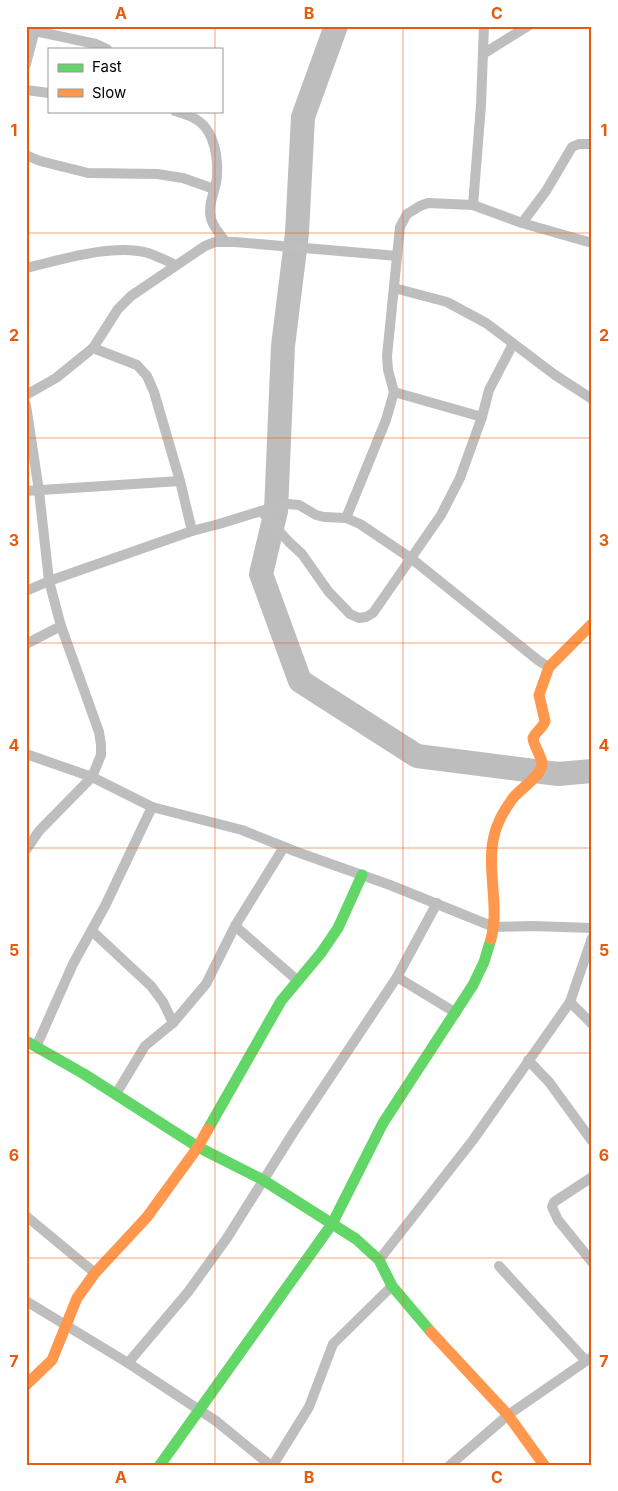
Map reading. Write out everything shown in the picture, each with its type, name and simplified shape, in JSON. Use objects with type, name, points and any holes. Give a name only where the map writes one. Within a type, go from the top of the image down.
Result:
[{"type":"street","points":[[473,205],[484,26]]},
{"type":"street","points":[[483,54],[528,26]]},
{"type":"street","points":[[26,64],[32,30],[96,44],[105,48]]},
{"type":"street","points":[[26,90],[48,94]]},
{"type":"street","points":[[178,112],[200,121],[215,146],[217,178],[211,198],[210,217],[215,228],[226,242]]},
{"type":"street","points":[[522,222],[546,191],[572,147],[579,144],[592,144]]},
{"type":"street","points":[[26,155],[40,161],[88,174],[157,174],[183,178],[214,189]]},
{"type":"street","points":[[346,518],[386,420],[394,392],[388,370],[388,356],[400,227],[406,214],[428,203],[473,205],[592,243]]},
{"type":"street","points":[[26,395],[56,378],[93,348],[118,310],[131,296],[205,246],[215,242],[397,256]]},
{"type":"street","points":[[26,268],[78,256],[128,250],[148,253],[176,265]]},
{"type":"street","points":[[394,288],[447,302],[486,323],[592,400]]},
{"type":"street","points":[[261,511],[302,554],[328,591],[350,614],[359,618],[373,613],[441,515],[456,485],[482,417],[489,390],[513,344]]},
{"type":"street","points":[[93,348],[137,365],[147,376],[154,392],[192,530]]},
{"type":"street","points":[[394,392],[482,417]]},
{"type":"street","points":[[26,405],[39,491],[49,581],[61,626],[99,732],[101,745],[101,755],[92,777],[39,831],[26,850]]},
{"type":"street","points":[[26,491],[180,481]]},
{"type":"street","points":[[26,591],[192,530],[288,504],[299,505],[316,515],[346,518],[360,524],[412,559],[549,667]]},
{"type":"street","points":[[160,1465],[332,1224],[383,1123],[473,985],[484,962],[494,927],[492,856],[494,836],[501,816],[514,797],[538,774],[541,768],[542,763],[533,738],[545,721],[539,695],[549,667],[592,624]]},
{"type":"street","points":[[26,644],[61,626]]},
{"type":"street","points":[[26,754],[92,777],[152,807],[242,830],[494,927],[592,928]]},
{"type":"street","points":[[152,807],[106,906],[31,1044],[116,1094],[198,1147],[263,1180],[356,1239],[379,1260],[392,1286],[446,1350],[508,1415],[544,1465]]},
{"type":"street","points":[[116,1094],[145,1046],[173,1023],[206,984],[235,926],[284,847]]},
{"type":"street","points":[[26,1385],[52,1360],[58,1348],[64,1325],[77,1298],[95,1273],[147,1217],[198,1147],[281,1001],[321,953],[338,928],[362,875]]},
{"type":"street","points":[[128,1363],[188,1292],[227,1238],[397,977],[437,904]]},
{"type":"street","points":[[235,926],[297,980]]},
{"type":"street","points":[[92,931],[151,986],[163,1002],[173,1023]]},
{"type":"street","points":[[379,1260],[473,1140],[570,1002],[592,938]]},
{"type":"street","points":[[397,977],[456,1013]]},
{"type":"street","points":[[570,1002],[592,1024]]},
{"type":"street","points":[[528,1060],[549,1082],[592,1141]]},
{"type":"street","points":[[592,1176],[554,1202],[552,1207],[558,1220],[592,1262]]},
{"type":"street","points":[[26,1216],[95,1273]]},
{"type":"street","points":[[450,1465],[508,1415],[589,1359],[499,1266]]},
{"type":"street","points":[[26,1301],[128,1363],[200,1410],[272,1465],[309,1407],[333,1344],[392,1286]]},
{"type":"waterway","points":[[336,26],[303,117],[297,233],[283,346],[276,511],[261,574],[300,681],[417,756],[558,774],[592,771]]},
{"type":"traffic: fast","points":[[208,1129],[281,1001],[321,953],[338,928],[362,875]]},
{"type":"traffic: fast","points":[[160,1465],[332,1224],[383,1123],[473,985],[484,962],[491,939]]},
{"type":"traffic: fast","points":[[26,1041],[84,1074],[198,1147],[263,1180],[356,1239],[379,1260],[392,1286],[431,1332]]},
{"type":"traffic: slow","points":[[491,939],[494,914],[491,861],[495,831],[513,798],[535,777],[541,768],[542,763],[533,738],[545,721],[539,695],[549,667],[592,624]]},
{"type":"traffic: slow","points":[[26,1385],[52,1360],[77,1298],[95,1273],[147,1217],[198,1147],[208,1129]]},
{"type":"traffic: slow","points":[[431,1332],[508,1415],[544,1465]]}]
